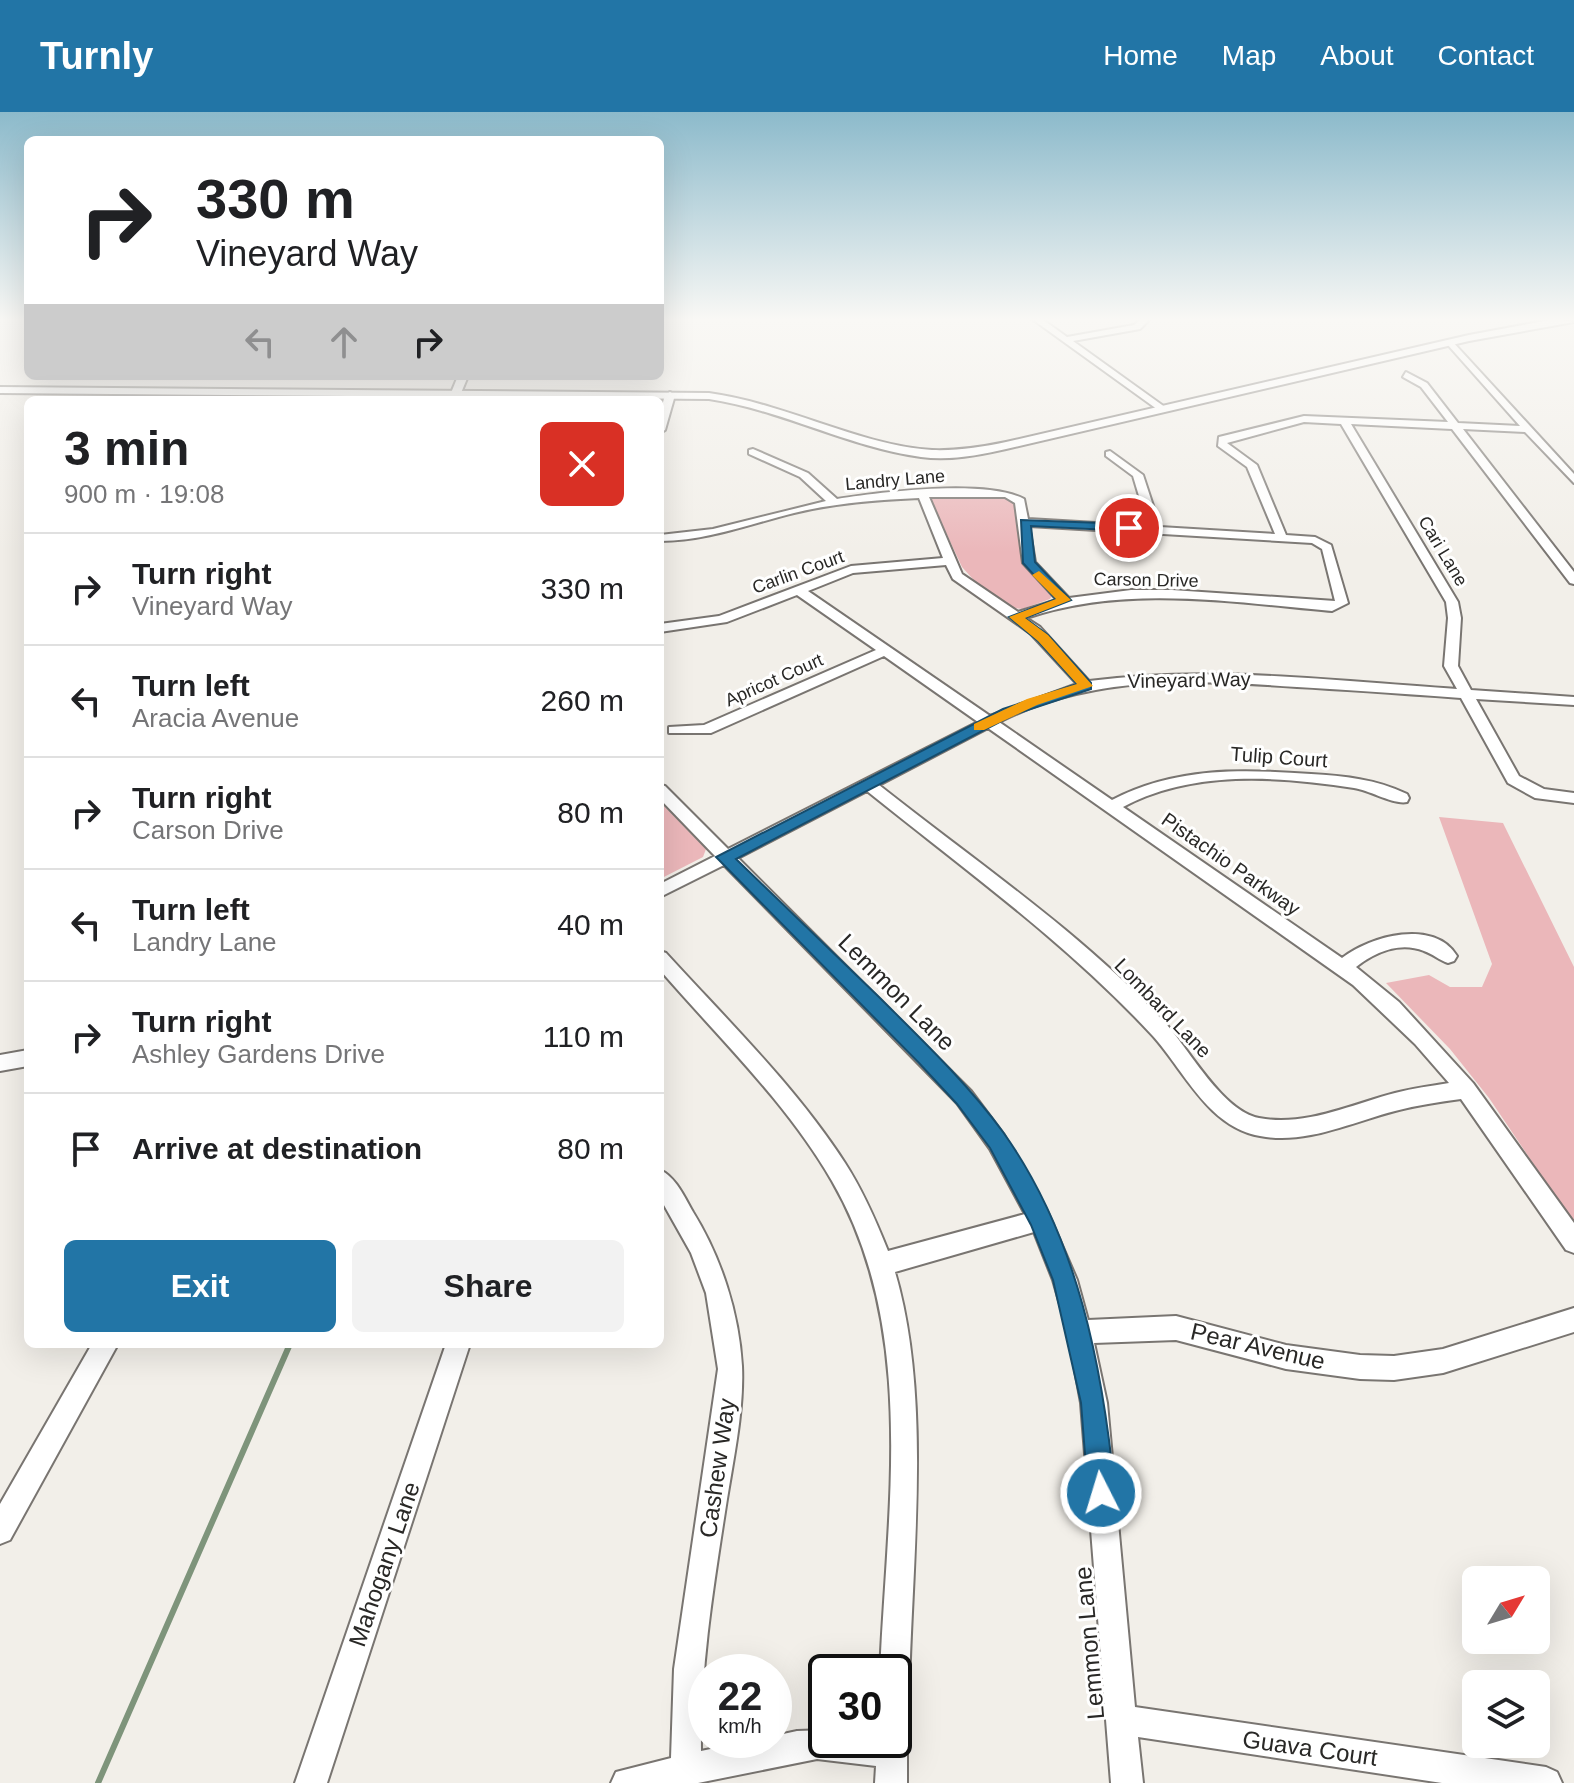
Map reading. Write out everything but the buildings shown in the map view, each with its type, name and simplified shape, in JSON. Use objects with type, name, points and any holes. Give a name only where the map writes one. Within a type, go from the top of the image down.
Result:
[{"type":"main road","points":[[692,397],[760,403],[887,445],[935,454],[990,449],[1220,397]]},
{"type":"street","points":[[1145,397],[1164,410]]},
{"type":"street","points":[[1433,397],[1574,580]]},
{"type":"street","points":[[1500,397],[1574,480]]},
{"type":"street","points":[[1064,600],[1029,563],[1025,522],[1282,538],[1252,465],[1221,442],[1227,436],[1294,420],[1529,429]]},
{"type":"street","name":"Cari Lane","points":[[1344,420],[1452,602],[1455,619],[1449,656],[1466,693],[1519,785],[1541,794],[1574,798]]},
{"type":"street","points":[[753,452],[804,475],[835,503]]},
{"type":"street","points":[[1110,454],[1138,475],[1155,529]]},
{"type":"street","points":[[923,495],[950,561],[963,582],[1043,638],[1086,686]]},
{"type":"street","name":"Landry Lane","points":[[664,538],[704,537],[784,513],[835,503],[923,495],[1012,495],[1020,501],[1025,522]]},
{"type":"street","name":"Carson Drive","points":[[1016,617],[1064,600],[1139,594],[1337,607],[1342,603],[1324,544],[1282,538]]},
{"type":"street","name":"Carlin Court","points":[[664,627],[722,619],[851,570],[950,561]]},
{"type":"street","name":"Pistachio Parkway","points":[[799,590],[1342,968],[1415,1027],[1466,1089],[1574,1242]]},
{"type":"street","name":"Apricot Court","points":[[674,730],[706,730],[886,650]]},
{"type":"street","name":"Vineyard Way","points":[[664,889],[988,722],[1032,702],[1086,686],[1145,678],[1215,677],[1574,701]]},
{"type":"street","name":"Tulip Court","points":[[1111,807],[1164,782],[1224,773],[1365,783],[1401,798]]},
{"type":"street","name":"Lombard Lane","points":[[868,784],[1102,975],[1158,1029],[1224,1109],[1247,1124],[1284,1130],[1313,1127],[1405,1099],[1466,1089]]},
{"type":"street","name":"Lemmon Lane","points":[[664,794],[964,1097],[997,1142],[1040,1220],[1065,1280],[1080,1332],[1094,1403],[1127,1783]]},
{"type":"street","points":[[1342,968],[1369,946],[1393,939],[1425,942],[1448,956]]},
{"type":"street","points":[[664,963],[828,1155],[857,1203],[882,1264],[900,1337],[905,1408],[895,1654]]},
{"type":"street","points":[[0,1063],[24,1059]]},
{"type":"street","name":"Cashew Way","points":[[664,1186],[689,1221],[713,1274],[728,1339],[730,1369],[686,1669],[683,1720],[686,1770]]},
{"type":"street","points":[[882,1264],[1040,1220]]},
{"type":"street","name":"Pear Avenue","points":[[1080,1332],[1176,1328],[1286,1357],[1360,1367],[1394,1368],[1443,1361],[1574,1320]]},
{"type":"street","points":[[0,1530],[104,1348]]},
{"type":"street","name":"Mahogany Lane","points":[[311,1783],[457,1348]]},
{"type":"street","name":"Guava Court","points":[[1122,1720],[1546,1783]]},
{"type":"street","points":[[627,1783],[817,1744],[892,1759]]},
{"type":"shaded area","points":[[1006,496],[1017,502],[1023,553],[1032,572],[1052,595],[1050,599],[1022,609],[1013,608],[980,587],[962,567],[930,498]]},
{"type":"shaded area","points":[[664,806],[706,849],[703,857],[664,877]]},
{"type":"shaded area","points":[[1439,817],[1503,823],[1574,967],[1574,1224],[1489,1098],[1450,1049],[1386,983],[1429,975],[1450,987],[1482,987],[1492,964]]},
{"type":"waterway","points":[[98,1783],[288,1348]]},
{"type":"slow traffic","points":[[979,727],[1032,702],[1086,686],[1043,638],[1016,617],[1064,600],[1039,575]]},
{"type":"route","points":[[1101,1493],[1094,1403],[1080,1332],[1065,1280],[1024,1186],[964,1097],[725,857],[1008,712],[1086,686],[1043,638],[1016,617],[1064,600],[1029,563],[1025,522],[1129,528]]}]
